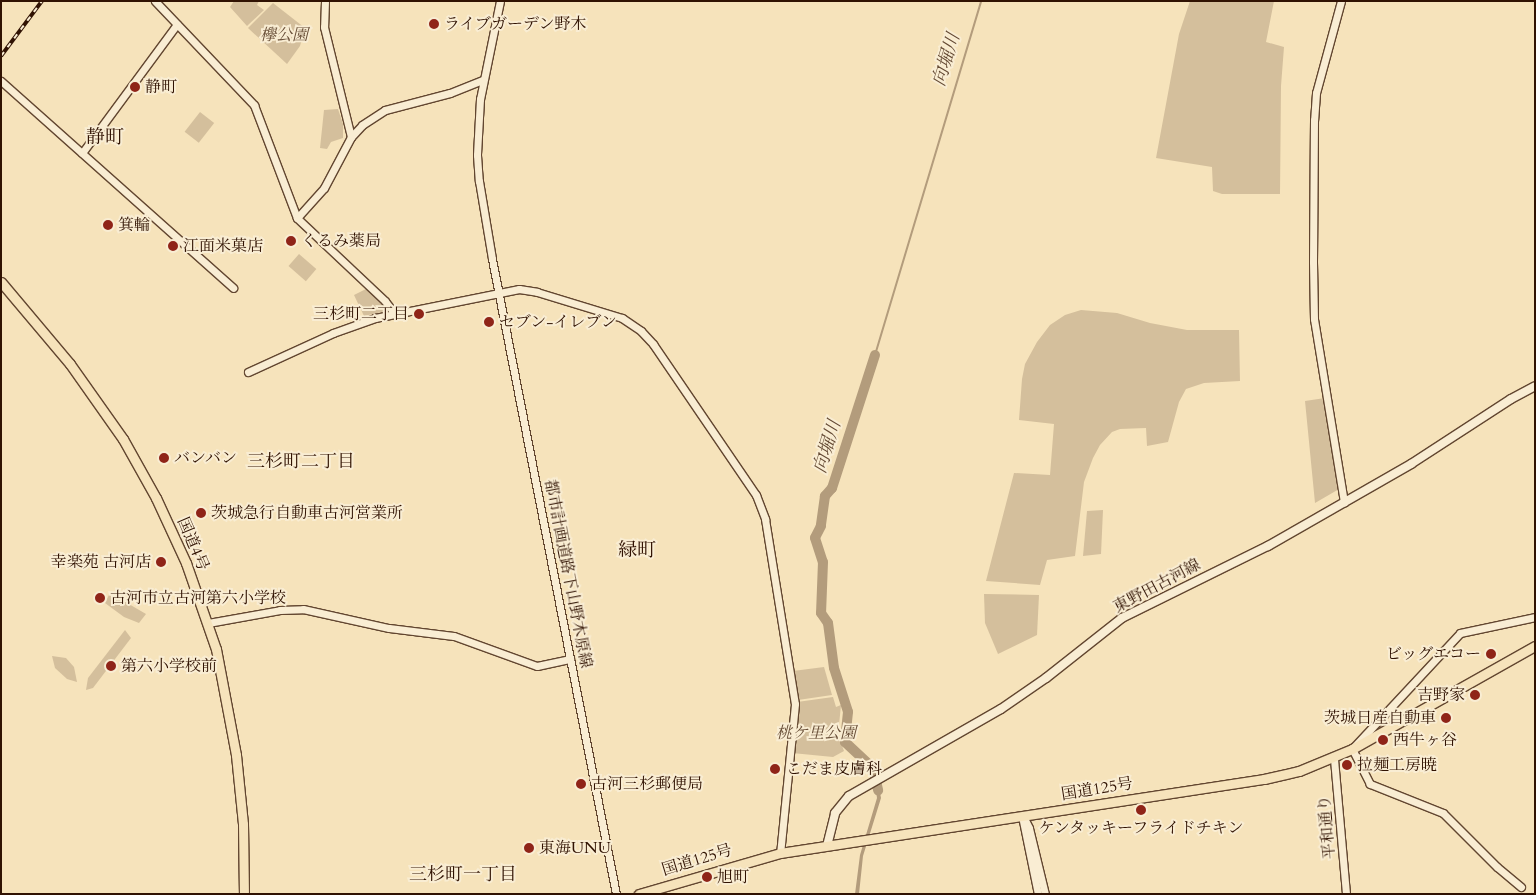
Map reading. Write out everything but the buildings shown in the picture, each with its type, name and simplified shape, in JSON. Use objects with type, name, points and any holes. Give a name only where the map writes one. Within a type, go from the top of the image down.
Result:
[{"type":"highway","name":"国道4号","points":[[1,282],[70,364],[123,439],[172,531],[216,648],[236,756],[243,824],[244,894]]},
{"type":"highway","name":"国道125号","points":[[639,894],[700,874],[780,853],[1264,779],[1299,771],[1352,749],[1535,646]]},
{"type":"main road","name":"東野田古河線","points":[[827,846],[832,820],[839,805],[849,796],[1001,709],[1046,678],[1122,618],[1268,546],[1411,464],[1511,399],[1535,386]]},
{"type":"street","points":[[156,1],[254,105],[296,218],[386,301],[394,313]]},
{"type":"street","points":[[325,1],[324,27],[351,137]]},
{"type":"street","name":"都市計画道路下山野木原線","points":[[500,1],[482,80],[477,155],[480,189],[616,894]]},
{"type":"street","points":[[1341,1],[1316,93],[1314,120],[1313,262],[1315,327],[1344,503]]},
{"type":"street","points":[[82,153],[177,24]]},
{"type":"street","points":[[296,218],[324,188],[351,137],[362,125],[385,110],[450,93],[482,80]]},
{"type":"street","points":[[1,81],[233,288]]},
{"type":"street","points":[[248,372],[332,333],[394,313],[519,289],[537,292],[634,324],[653,344],[760,503],[770,543],[795,704],[780,853]]},
{"type":"street","points":[[208,623],[280,610],[303,609],[388,628],[454,636],[537,666],[570,660]]},
{"type":"street","points":[[1521,887],[1497,867],[1443,813],[1370,784],[1352,749],[1460,633],[1535,616]]},
{"type":"street","name":"平和通り","points":[[1334,758],[1346,894]]},
{"type":"street","points":[[1023,816],[1038,894]]},
{"type":"street","points":[[1023,816],[1029,828],[1045,894]]},
{"type":"green space","points":[[234,1],[259,1],[257,5],[264,10],[247,26],[230,7]]},
{"type":"green space","points":[[1190,1],[1274,1],[1266,42],[1284,47],[1281,86],[1280,194],[1222,194],[1213,191],[1212,167],[1156,158],[1179,34]]},
{"type":"green space","name":"欅公園","points":[[273,3],[305,28],[300,46],[287,64],[248,28]]},
{"type":"green space","points":[[338,109],[343,124],[343,138],[331,142],[327,149],[320,148],[324,110]]},
{"type":"green space","points":[[200,112],[214,123],[199,143],[185,132]]},
{"type":"green space","points":[[299,254],[316,269],[306,281],[289,266]]},
{"type":"green space","points":[[366,289],[384,304],[386,311],[364,316],[354,295]]},
{"type":"green space","points":[[1081,310],[1117,313],[1150,323],[1187,330],[1239,330],[1240,381],[1204,383],[1186,389],[1179,402],[1168,442],[1147,446],[1146,428],[1120,429],[1112,432],[1100,445],[1084,482],[1075,556],[1047,560],[1040,585],[986,581],[1014,473],[1050,475],[1054,424],[1019,420],[1025,364],[1037,342],[1050,325],[1065,315]]},
{"type":"green space","points":[[1325,398],[1335,461],[1346,485],[1315,503],[1305,401]]},
{"type":"green space","points":[[1103,510],[1101,554],[1083,556],[1087,511]]},
{"type":"green space","points":[[110,593],[146,614],[139,623],[124,617],[105,603]]},
{"type":"green space","points":[[984,594],[1039,595],[1037,635],[998,654],[985,623]]},
{"type":"green space","points":[[125,630],[131,638],[93,688],[86,690],[88,678]]},
{"type":"green space","points":[[52,656],[66,658],[74,667],[77,682],[67,679],[55,668]]},
{"type":"green space","points":[[824,667],[832,695],[798,700],[793,671]]},
{"type":"green space","name":"桃ケ里公園","points":[[833,697],[836,707],[841,705],[838,735],[844,751],[833,757],[792,753],[797,702]]},
{"type":"shaded area","points":[[877,776],[881,798],[863,856],[859,894],[855,894],[860,855],[877,798],[874,777]]},
{"type":"waterway","name":"向堀川","points":[[875,355],[981,1]]},
{"type":"waterway","name":"向堀川","points":[[875,355],[832,488],[825,496],[821,526],[815,538],[823,562],[821,613],[828,623],[834,668],[848,712],[845,742],[873,768],[878,790]]},
{"type":"railway","points":[[1,56],[42,1]]},
{"type":"place","name":"ライブガーデン野木","points":[[434,24]]},
{"type":"place","name":"静町","points":[[135,87]]},
{"type":"place","name":"箕輪","points":[[108,225]]},
{"type":"place","name":"くるみ薬局","points":[[291,241]]},
{"type":"place","name":"江面米菓店","points":[[173,246]]},
{"type":"place","name":"三杉町二丁目","points":[[419,314]]},
{"type":"place","name":"セブン-イレブン","points":[[489,322]]},
{"type":"place","name":"バンバン","points":[[164,458]]},
{"type":"place","name":"茨城急行自動車古河営業所","points":[[201,513]]},
{"type":"place","name":"幸楽苑 古河店","points":[[161,562]]},
{"type":"place","name":"古河市立古河第六小学校","points":[[100,598]]},
{"type":"place","name":"ビッグエコー","points":[[1491,654]]},
{"type":"place","name":"第六小学校前","points":[[111,666]]},
{"type":"place","name":"吉野家","points":[[1475,695]]},
{"type":"place","name":"茨城日産自動車","points":[[1446,718]]},
{"type":"place","name":"西牛ヶ谷","points":[[1383,740]]},
{"type":"place","name":"拉麺工房暁","points":[[1347,765]]},
{"type":"place","name":"こだま皮膚科","points":[[775,769]]},
{"type":"place","name":"古河三杉郵便局","points":[[581,784]]},
{"type":"place","name":"ケンタッキーフライドチキン","points":[[1141,810]]},
{"type":"place","name":"東海UNU","points":[[529,848]]},
{"type":"place","name":"旭町","points":[[707,877]]},
{"type":"district","name":"静町","points":[[105,138]]},
{"type":"district","name":"三杉町二丁目","points":[[301,462]]},
{"type":"district","name":"緑町","points":[[637,551]]},
{"type":"district","name":"三杉町一丁目","points":[[463,875]]}]
